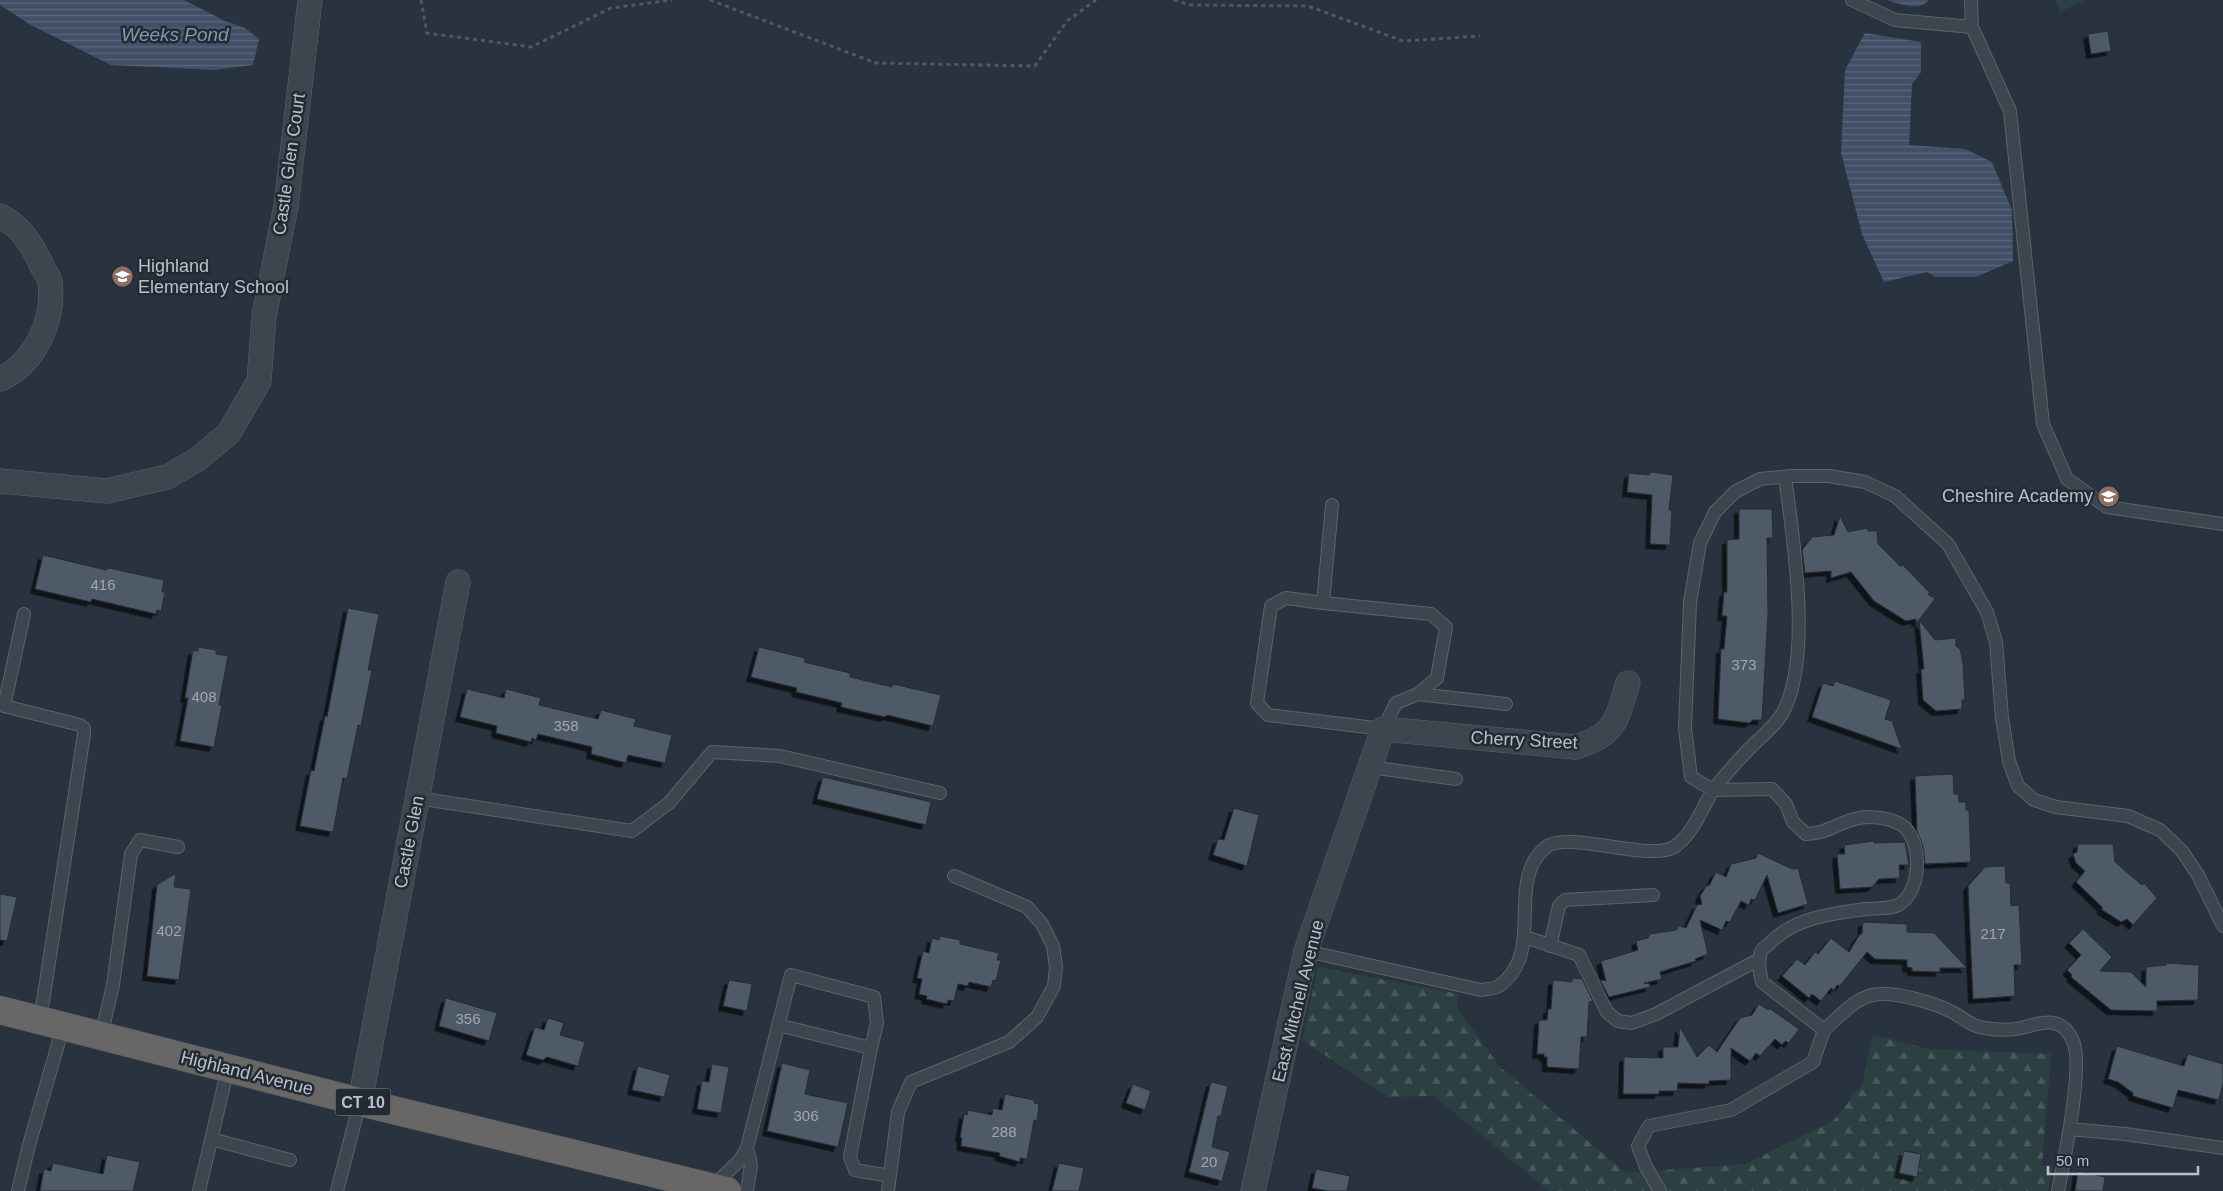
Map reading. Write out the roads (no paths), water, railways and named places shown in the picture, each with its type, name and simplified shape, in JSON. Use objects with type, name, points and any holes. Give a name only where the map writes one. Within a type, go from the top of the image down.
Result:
[{"type":"highway","name":"Highland Avenue","points":[[0,1010],[708,1188]]},
{"type":"street","name":"Castle Glen Court","points":[[0,481],[107,491],[167,477],[198,459],[229,433],[259,381],[264,316],[286,206],[310,0]]},
{"type":"street","points":[[0,216],[12,222],[32,244],[50,281],[49,317],[34,350],[9,375],[0,379]]},
{"type":"street","name":"Castle Glen","points":[[360,1102],[458,582]]},
{"type":"street","name":"Cherry Street","points":[[1384,730],[1575,747],[1595,741],[1615,723],[1628,683]]},
{"type":"street","name":"East Mitchell Avenue","points":[[1252,1191],[1306,951],[1384,730]]},
{"type":"lane","points":[[1852,0],[1895,20],[1972,27]]},
{"type":"lane","points":[[1971,0],[1972,27],[2010,111],[2043,424],[2067,479],[2107,507],[2223,524]]},
{"type":"lane","points":[[1824,1030],[1762,982],[1759,969],[1761,952],[1775,938],[1800,923],[1838,913],[1899,905],[1912,892],[1916,878],[1917,850],[1908,830],[1893,820],[1871,817],[1848,820],[1819,834],[1806,834],[1793,822],[1786,804],[1772,789],[1713,790],[1691,777],[1685,728],[1690,602],[1700,543],[1715,512],[1735,492],[1760,479],[1829,476],[1865,482],[1895,496],[1948,544],[1987,612],[1996,642],[2002,718],[2009,761],[2018,786],[2034,800],[2056,807],[2128,816],[2160,830],[2182,851],[2198,874],[2223,926]]},
{"type":"lane","points":[[1306,951],[1481,990],[1498,986],[1516,968],[1525,937],[1527,882],[1534,861],[1548,845],[1567,841],[1655,850],[1674,848],[1687,835],[1713,790],[1776,721],[1789,700],[1794,682],[1797,657],[1798,601],[1785,477]]},
{"type":"lane","points":[[1323,603],[1332,505]]},
{"type":"lane","points":[[1286,598],[1432,614],[1446,627],[1437,678],[1418,694],[1396,703],[1384,730],[1268,715],[1257,703],[1271,606],[1286,598]]},
{"type":"lane","points":[[18,1191],[29,1145],[51,1024],[84,734],[84,728],[80,725],[4,706],[24,614]]},
{"type":"lane","points":[[1418,694],[1506,704]]},
{"type":"lane","points":[[417,798],[632,831],[669,803],[712,752],[780,756],[940,793]]},
{"type":"lane","points":[[1370,767],[1456,779]]},
{"type":"lane","points":[[101,1036],[113,985],[131,854],[140,840],[178,847]]},
{"type":"lane","points":[[888,1191],[898,1112],[911,1082],[1008,1042],[1037,1017],[1054,986],[1056,967],[1053,946],[1042,924],[1027,907],[954,876]]},
{"type":"lane","points":[[1550,946],[1558,906],[1565,900],[1653,895]]},
{"type":"lane","points":[[1525,937],[1579,955],[1607,1012],[1618,1021],[1632,1022],[1656,1014],[1760,959]]},
{"type":"lane","points":[[708,1188],[740,1160],[748,1148],[790,976],[874,997],[877,1023],[850,1157],[856,1170],[890,1176]]},
{"type":"lane","points":[[1660,1191],[1646,1167],[1638,1146],[1649,1126],[1731,1110],[1813,1062],[1824,1030],[1848,1009],[1869,996],[1888,994],[1933,1005],[1954,1014],[1973,1026],[1995,1030],[2020,1029],[2045,1021],[2062,1026],[2074,1041],[2076,1065],[2070,1129],[2058,1191]]},
{"type":"lane","points":[[778,1025],[871,1048]]},
{"type":"lane","points":[[199,1191],[228,1068]]},
{"type":"lane","points":[[337,1191],[360,1102]]},
{"type":"lane","points":[[2070,1129],[2143,1136],[2223,1148]]},
{"type":"lane","points":[[211,1139],[290,1160]]},
{"type":"lane","points":[[747,1191],[751,1165],[748,1148]]},
{"type":"water","name":"Weeks Pond","points":[[0,0],[184,0],[225,21],[245,28],[259,39],[253,65],[215,70],[111,65],[31,25],[0,5]]},
{"type":"water","points":[[1887,0],[1929,0],[1925,4],[1915,6],[1903,5]]},
{"type":"water","points":[[1865,33],[1921,42],[1921,72],[1912,84],[1909,145],[1965,149],[1992,162],[2012,210],[2013,261],[1976,277],[1935,277],[1927,272],[1884,282],[1862,234],[1841,153],[1845,70]]},
{"type":"place","name":"Highland Elementary School","points":[[122,276]]},
{"type":"place","name":"Cheshire Academy","points":[[2109,496]]}]
